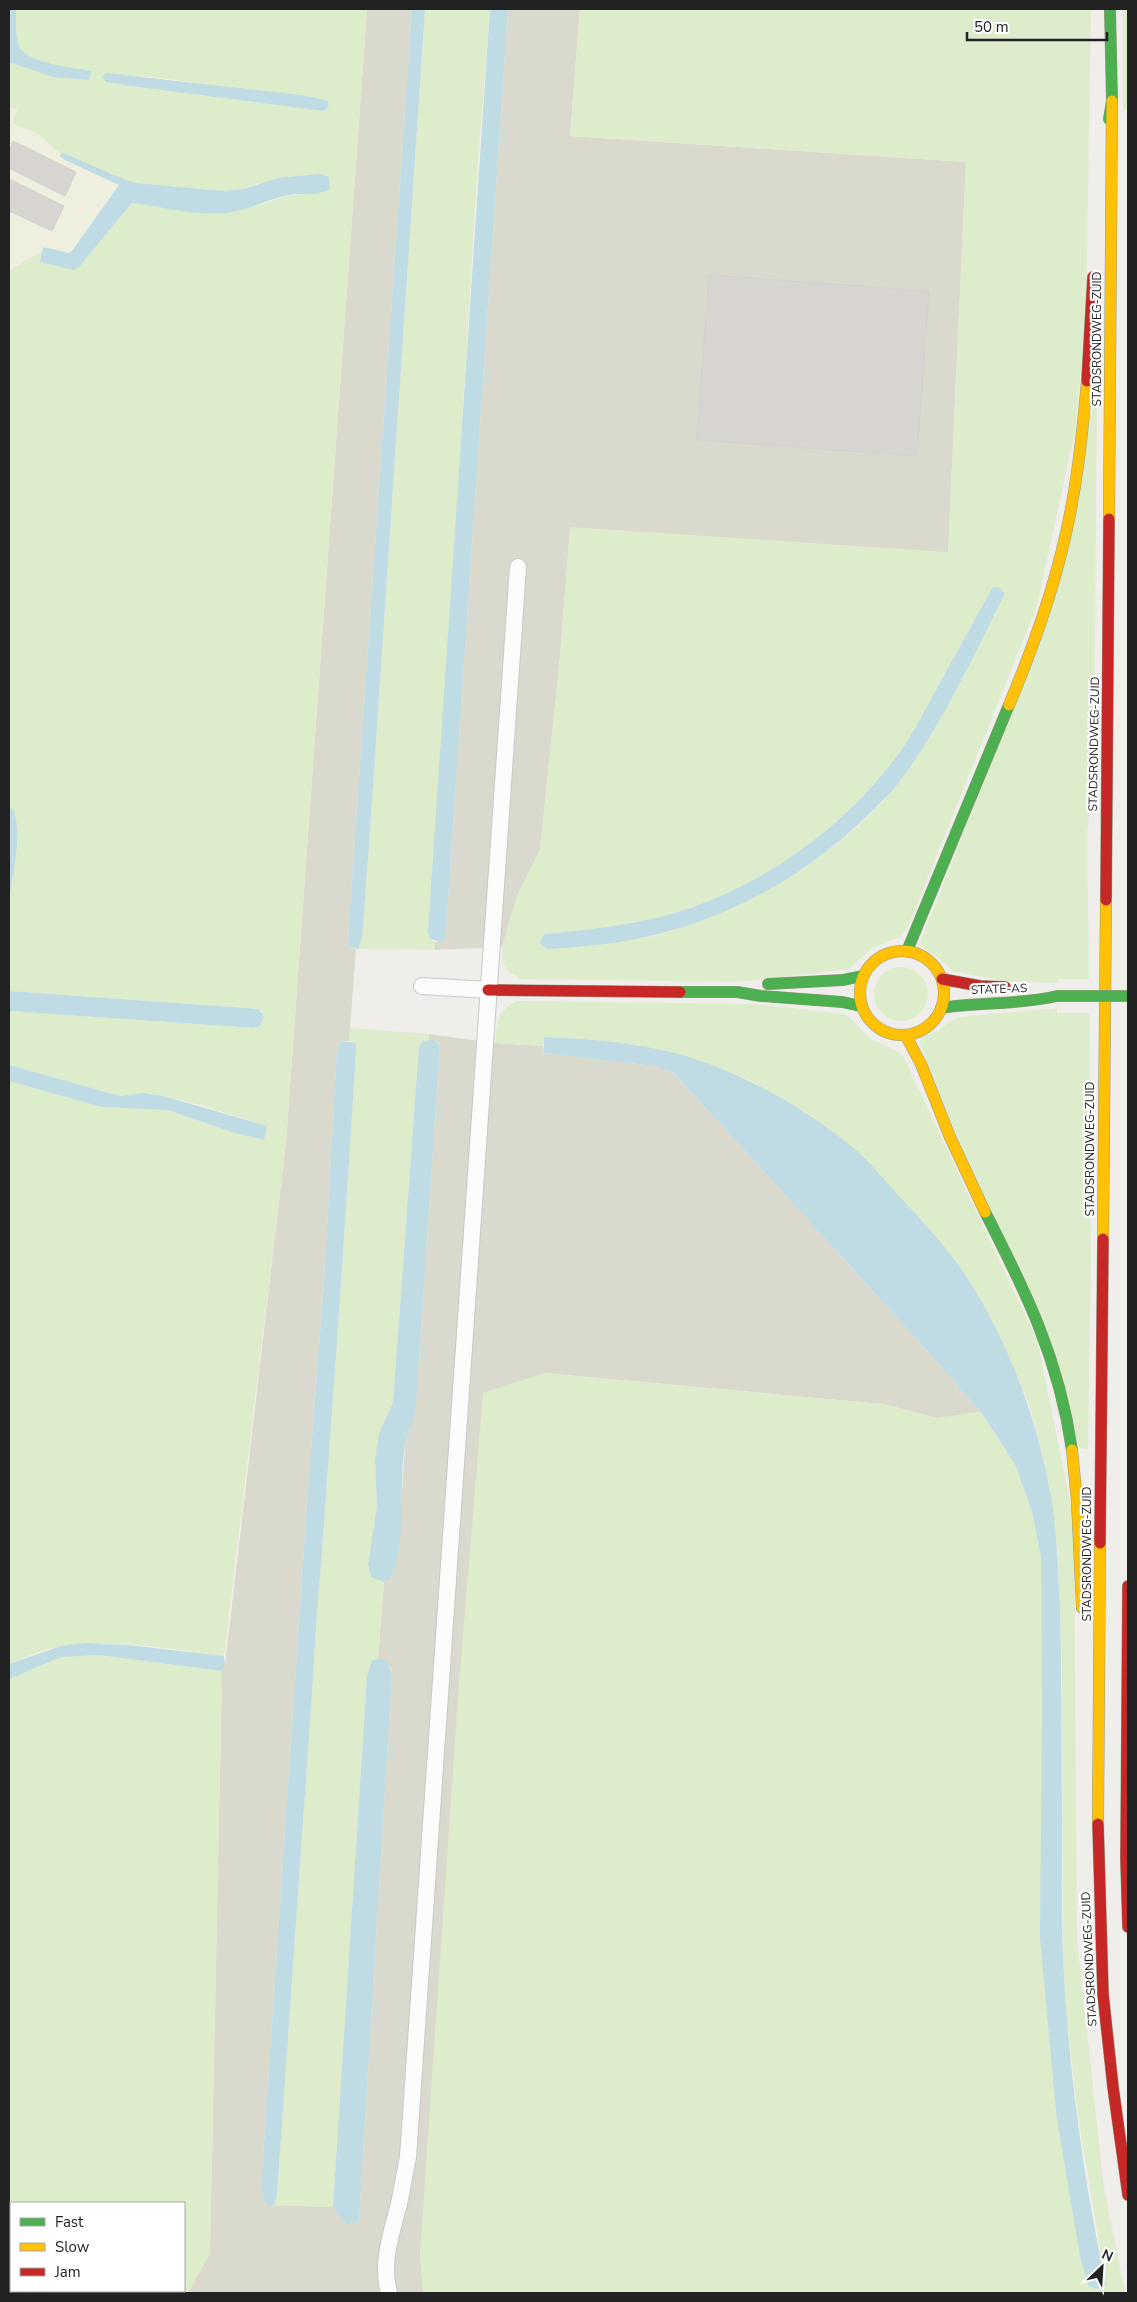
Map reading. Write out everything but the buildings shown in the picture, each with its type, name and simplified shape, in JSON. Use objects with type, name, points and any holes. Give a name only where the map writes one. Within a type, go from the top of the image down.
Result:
[{"type":"main road","points":[[1100,188],[1112,101],[1110,9]]},
{"type":"main road","name":"STADSRONDWEG-ZUID","points":[[1112,101],[1098,1796],[1100,1909],[1105,2021],[1116,2121],[1128,2195]]},
{"type":"main road","points":[[907,951],[917,931],[949,846],[1036,634],[1062,551],[1083,431],[1094,267]]},
{"type":"main road","points":[[907,951],[928,960],[942,979],[944,989],[941,1008],[933,1022],[925,1029],[906,1036],[895,1036],[875,1027],[866,1016],[861,1006],[859,987],[862,976],[868,967],[886,954],[907,951]]},
{"type":"main road","points":[[737,992],[761,985],[844,980],[862,976]]},
{"type":"main road","name":"STATE-AS","points":[[942,979],[980,986],[1025,988],[1057,996]]},
{"type":"main road","points":[[488,990],[737,992],[761,996],[842,1002],[861,1006]]},
{"type":"main road","name":"STATE-AS","points":[[941,1008],[972,1003],[1030,1002],[1057,996],[1128,996]]},
{"type":"main road","points":[[906,1036],[916,1052],[941,1116],[972,1185],[1025,1291],[1042,1329],[1053,1363],[1074,1453],[1082,1617]]},
{"type":"main road","points":[[1128,1586],[1128,1926]]},
{"type":"main road","points":[[1087,1731],[1098,1796]]},
{"type":"street","points":[[389,2293],[385,2273],[387,2248],[400,2199],[408,2157],[518,567]]},
{"type":"street","points":[[422,986],[488,990]]},
{"type":"shaded area","points":[[367,9],[412,9],[348,939],[349,946],[356,949],[349,1041],[341,1041],[337,1049],[324,1282],[308,1489],[261,2188],[267,2205],[333,2207],[346,2225],[359,2221],[392,1673],[391,1668],[378,1659],[384,1582],[390,1580],[393,1574],[399,1539],[405,1447],[416,1405],[440,1045],[429,1040],[429,1034],[495,1043],[543,1046],[544,1053],[655,1066],[674,1073],[981,1412],[937,1418],[883,1404],[544,1373],[420,2252],[423,2293],[188,2293],[210,2253],[222,1671],[225,1665],[286,1142]]},
{"type":"shaded area","points":[[508,9],[580,9],[570,136],[966,162],[948,553],[570,528],[560,657],[540,850],[517,896],[502,947],[435,950],[435,942],[440,942],[445,938],[446,930]]},
{"type":"green space","points":[[16,9],[367,9],[286,1142],[224,1656],[103,1643],[49,1649],[9,1664],[9,1081],[101,1107],[168,1110],[235,1133],[264,1140],[267,1126],[204,1106],[163,1096],[145,1093],[120,1096],[9,1065],[9,1011],[254,1028],[260,1026],[262,1012],[259,1009],[9,991],[8,910],[16,852],[16,828],[9,806],[9,283],[11,269],[41,252],[40,262],[73,270],[79,267],[132,203],[201,213],[249,208],[287,196],[325,192],[330,189],[328,182],[258,183],[244,189],[224,191],[137,183],[61,154],[38,134],[12,123],[18,110],[9,106],[9,62],[53,77],[90,71],[41,61],[24,53],[17,39]],"holes":[[[145,76],[211,85],[324,111],[106,82]]]},
{"type":"green space","points":[[425,9],[490,9],[478,162],[430,939],[435,942],[435,950],[358,949],[362,937],[369,846]]},
{"type":"green space","points":[[580,9],[1091,9],[1086,317],[1075,431],[1037,606],[908,927],[898,938],[872,948],[849,969],[738,982],[520,979],[507,970],[503,962],[502,947],[517,896],[540,850],[560,657],[570,527],[948,552],[966,162],[570,136]],"holes":[[[993,587],[998,587],[1005,593],[956,690],[915,760],[900,781],[865,820],[822,855],[799,871],[752,898],[708,918],[669,932],[635,939],[544,934],[635,922],[664,916],[699,905],[732,891],[796,854],[853,807],[900,752]]]},
{"type":"green space","points":[[1123,9],[1128,9],[1128,110],[1123,110]]},
{"type":"green space","points":[[9,106],[18,109],[13,123],[38,134],[61,154],[60,156],[119,185],[72,251],[69,253],[43,247],[41,252],[11,269],[9,268]]},
{"type":"green space","points":[[1097,391],[1094,757],[1087,836],[1089,979],[1057,979],[1057,983],[1005,981],[952,971],[940,959],[919,945],[1039,644]]},
{"type":"green space","points":[[901,967],[911,969],[920,975],[926,984],[928,994],[926,1004],[920,1013],[911,1019],[901,1021],[891,1019],[882,1013],[876,1004],[874,994],[876,984],[882,975],[891,969]]},
{"type":"green space","points":[[517,1001],[756,1004],[848,1016],[868,1036],[903,1056],[1037,1340],[1074,1520],[1077,1939],[1104,2188],[1125,2293],[423,2293],[420,2252],[459,1683],[483,1393],[544,1373],[883,1404],[937,1418],[981,1412],[1016,1466],[1033,1515],[1041,1558],[1042,1714],[1080,2256],[1088,2285],[1096,2289],[1106,2285],[1077,2109],[1067,2019],[1063,1953],[1062,1666],[1058,1551],[1044,1460],[1030,1406],[1020,1382],[997,1332],[813,1117],[749,1080],[701,1061],[638,1045],[587,1039],[545,1037],[543,1046],[495,1043],[499,1018],[505,1009]]},
{"type":"green space","points":[[1057,1008],[1057,1013],[1090,1013],[1089,1174],[1091,1248],[1088,1449],[1080,1448],[919,1041],[935,1031],[938,1032],[946,1024],[958,1017]]},
{"type":"green space","points":[[350,1028],[429,1034],[429,1040],[423,1041],[419,1046],[393,1403],[379,1433],[375,1460],[377,1507],[368,1564],[379,1581],[384,1582],[378,1659],[372,1660],[367,1676],[333,2207],[274,2205],[277,2195],[349,1161],[356,1050],[355,1043],[349,1041]]},
{"type":"green space","points":[[99,1655],[222,1671],[210,2253],[188,2293],[123,2292],[185,2292],[185,2202],[10,2202],[9,2238],[9,1679],[61,1657]]},
{"type":"water","points":[[9,9],[16,9],[17,39],[20,48],[25,53],[32,58],[52,64],[91,71],[89,80],[53,77],[9,62]]},
{"type":"water","points":[[412,9],[425,9],[369,846],[362,938],[358,949],[349,946],[348,939]]},
{"type":"water","points":[[490,9],[508,9],[446,930],[445,938],[440,942],[430,939],[428,932]]},
{"type":"water","points":[[106,73],[301,95],[327,100],[329,106],[324,111],[124,85],[106,82],[102,77]]},
{"type":"water","points":[[63,153],[128,181],[137,183],[224,191],[244,189],[277,178],[321,174],[329,177],[330,189],[316,193],[294,194],[243,209],[215,214],[132,203],[79,267],[73,270],[40,262],[43,247],[69,253],[72,251],[119,185],[65,160],[60,156]]},
{"type":"water","points":[[993,587],[998,587],[1005,593],[957,689],[916,759],[892,791],[852,830],[825,852],[797,873],[767,891],[735,907],[670,931],[625,941],[580,947],[546,949],[540,943],[544,934],[635,922],[664,916],[699,905],[732,891],[796,854],[853,807],[900,752]]},
{"type":"water","points":[[9,806],[14,811],[17,844],[9,900]]},
{"type":"water","points":[[9,991],[259,1009],[264,1017],[260,1026],[254,1028],[9,1011]]},
{"type":"water","points":[[544,1037],[585,1039],[625,1044],[685,1056],[745,1079],[803,1111],[840,1137],[868,1161],[944,1246],[968,1279],[1008,1353],[1028,1405],[1052,1501],[1059,1578],[1061,1635],[1062,1921],[1065,1997],[1078,2122],[1090,2204],[1106,2285],[1096,2289],[1088,2285],[1080,2256],[1057,2120],[1040,1938],[1041,1558],[1033,1515],[1016,1466],[981,1412],[674,1073],[655,1066],[544,1053]]},
{"type":"water","points":[[433,1040],[440,1045],[416,1405],[403,1461],[399,1550],[390,1580],[384,1582],[371,1577],[368,1564],[377,1507],[375,1460],[379,1433],[393,1403],[419,1046],[423,1041]]},
{"type":"water","points":[[341,1041],[356,1043],[349,1161],[277,2195],[274,2205],[267,2205],[261,2188],[308,1489],[324,1282],[337,1049]]},
{"type":"water","points":[[9,1065],[120,1096],[145,1093],[163,1096],[267,1126],[264,1140],[235,1133],[168,1110],[101,1107],[9,1081]]},
{"type":"water","points":[[85,1643],[127,1645],[224,1656],[225,1665],[222,1671],[99,1655],[61,1657],[9,1679],[9,1664],[61,1646]]},
{"type":"water","points":[[380,1659],[387,1661],[392,1673],[359,2221],[346,2225],[333,2207],[367,1676],[372,1660]]},
{"type":"water","points":[[9,2238],[10,2292],[128,2293],[9,2293]]},
{"type":"traffic: fast","points":[[1109,119],[1112,101],[1110,9]]},
{"type":"traffic: fast","points":[[907,951],[1009,705]]},
{"type":"traffic: fast","points":[[768,984],[843,980],[862,976]]},
{"type":"traffic: fast","points":[[680,992],[737,992],[761,996],[842,1002],[861,1006]]},
{"type":"traffic: fast","points":[[941,1008],[1028,1001],[1057,996]]},
{"type":"traffic: fast","points":[[1057,996],[1128,996]]},
{"type":"traffic: fast","points":[[985,1212],[1027,1298],[1050,1356],[1059,1386],[1072,1450]]},
{"type":"traffic: slow","points":[[1109,519],[1112,101]]},
{"type":"traffic: slow","points":[[1009,705],[1038,629],[1062,550],[1078,466],[1087,381]]},
{"type":"traffic: slow","points":[[1103,1239],[1106,900]]},
{"type":"traffic: slow","points":[[894,951],[910,951],[926,958],[937,969],[944,985],[944,993],[941,1009],[932,1023],[926,1028],[910,1035],[894,1035],[878,1028],[867,1017],[860,1001],[860,985],[867,969],[878,958],[894,951]]},
{"type":"traffic: slow","points":[[906,1036],[921,1064],[950,1137],[985,1212]]},
{"type":"traffic: slow","points":[[1072,1450],[1077,1501],[1082,1608]]},
{"type":"traffic: slow","points":[[1098,1824],[1100,1543]]},
{"type":"traffic: jam","points":[[1087,381],[1093,277]]},
{"type":"traffic: jam","points":[[1106,900],[1109,519]]},
{"type":"traffic: jam","points":[[942,979],[980,986],[1005,987]]},
{"type":"traffic: jam","points":[[488,990],[680,992]]},
{"type":"traffic: jam","points":[[1100,1543],[1103,1239]]},
{"type":"traffic: jam","points":[[1128,1586],[1126,1859],[1128,1927]]},
{"type":"traffic: jam","points":[[1098,1824],[1103,1994],[1113,2087],[1128,2195]]}]
